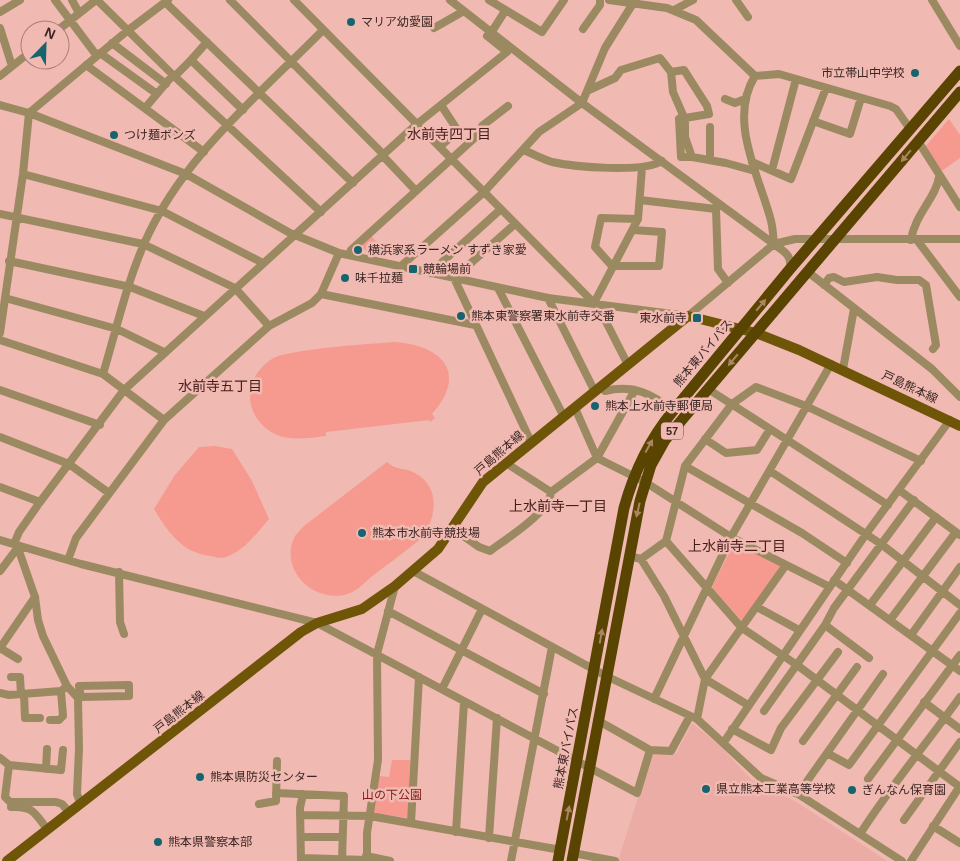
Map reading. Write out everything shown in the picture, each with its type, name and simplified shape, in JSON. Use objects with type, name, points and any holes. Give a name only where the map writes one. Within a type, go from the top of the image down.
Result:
[{"type":"highway","name":"熊本東バイパス","points":[[560,856],[624,508],[634,475],[659,429],[673,411],[790,269],[960,71]]},
{"type":"highway","name":"熊本東バイパス","points":[[573,857],[633,530],[645,482],[665,440],[837,240],[960,92]]},
{"type":"main road","name":"戸島熊本線","points":[[7,861],[80,802],[134,764],[301,632],[317,623],[362,609],[395,586],[438,549],[483,482],[688,316],[756,333],[843,369],[960,426]]},
{"type":"street","points":[[0,12],[20,0]]},
{"type":"street","points":[[55,0],[68,20]]},
{"type":"street","points":[[72,0],[79,13]]},
{"type":"street","points":[[70,20],[96,0],[174,76],[321,212]]},
{"type":"street","points":[[230,0],[384,155],[416,191]]},
{"type":"street","points":[[294,0],[515,224],[596,303],[628,365]]},
{"type":"street","points":[[450,0],[582,103],[662,162],[717,207],[788,254],[791,261],[790,269]]},
{"type":"street","points":[[489,0],[542,32],[564,0]]},
{"type":"street","points":[[583,29],[600,5],[600,0]]},
{"type":"street","points":[[608,0],[674,10],[705,26],[755,76],[779,74],[896,109],[910,129]]},
{"type":"street","points":[[674,10],[693,0]]},
{"type":"street","points":[[736,0],[748,17]]},
{"type":"street","points":[[932,0],[960,46]]},
{"type":"street","points":[[0,333],[23,174],[29,113],[166,1],[353,183]]},
{"type":"street","points":[[400,267],[484,192],[539,132],[582,103],[605,48],[631,2]]},
{"type":"street","points":[[434,28],[464,11]]},
{"type":"street","points":[[0,571],[17,546],[19,532],[100,425],[124,390],[417,124],[507,52],[487,36],[492,33],[505,11]]},
{"type":"street","points":[[70,22],[99,54],[157,94]]},
{"type":"street","points":[[0,28],[12,66]]},
{"type":"street","points":[[103,374],[144,244],[162,211],[186,174],[228,125],[323,30]]},
{"type":"street","points":[[145,108],[207,42]]},
{"type":"street","points":[[112,44],[166,84]]},
{"type":"street","points":[[588,90],[615,78],[621,70],[660,58],[671,72],[672,92],[683,115],[681,157]]},
{"type":"street","points":[[0,76],[20,60]]},
{"type":"street","points":[[191,60],[243,110]]},
{"type":"street","points":[[86,65],[204,152]]},
{"type":"street","points":[[671,72],[684,70],[707,106],[709,114],[682,121]]},
{"type":"street","points":[[755,76],[745,99],[745,125],[754,171],[771,219],[774,244]]},
{"type":"street","points":[[772,170],[796,79]]},
{"type":"street","points":[[752,162],[791,179],[826,88]]},
{"type":"street","points":[[813,121],[850,134],[860,98]]},
{"type":"street","points":[[724,99],[735,103],[745,99]]},
{"type":"street","points":[[0,105],[29,113],[186,174],[295,235],[338,253],[548,298],[688,316],[774,244],[795,239],[960,239]]},
{"type":"street","points":[[441,106],[458,130],[443,144]]},
{"type":"street","points":[[349,255],[351,250],[480,133],[482,126],[508,106]]},
{"type":"street","points":[[682,121],[692,157]]},
{"type":"street","points":[[710,127],[710,160]]},
{"type":"street","points":[[918,141],[939,177],[960,207]]},
{"type":"street","points":[[524,150],[560,164],[642,168],[662,162]]},
{"type":"street","points":[[669,168],[681,157],[692,157],[754,171]]},
{"type":"street","points":[[596,303],[638,219],[642,168]]},
{"type":"street","points":[[23,174],[162,211],[263,263]]},
{"type":"street","points":[[914,240],[921,210],[937,185],[939,177]]},
{"type":"street","points":[[640,200],[717,207]]},
{"type":"street","points":[[717,207],[718,269],[728,283]]},
{"type":"street","points":[[430,273],[501,209]]},
{"type":"street","points":[[0,214],[17,216],[144,244],[235,288],[269,326]]},
{"type":"street","points":[[633,230],[662,232],[659,266],[614,267],[595,246],[601,218],[638,219]]},
{"type":"street","points":[[454,278],[515,224]]},
{"type":"street","points":[[914,240],[960,297]]},
{"type":"street","points":[[68,560],[76,538],[164,420],[269,326],[312,303],[321,294],[338,253]]},
{"type":"street","points":[[9,261],[130,287],[204,316]]},
{"type":"street","points":[[808,272],[932,370],[960,397]]},
{"type":"street","points":[[824,285],[829,278],[834,277],[844,282],[877,277],[897,280],[919,280],[926,286],[936,345],[933,349]]},
{"type":"street","points":[[454,278],[531,442]]},
{"type":"street","points":[[498,288],[564,417]]},
{"type":"street","points":[[321,294],[475,325]]},
{"type":"street","points":[[5,298],[117,328],[164,352]]},
{"type":"street","points":[[548,298],[598,389],[606,391],[635,390],[655,395],[673,411]]},
{"type":"street","points":[[843,369],[854,308]]},
{"type":"street","points":[[0,340],[103,374],[164,420]]},
{"type":"street","points":[[654,699],[732,537],[831,364]]},
{"type":"street","points":[[641,559],[666,541],[686,466],[732,404],[756,387],[806,406],[921,461]]},
{"type":"street","points":[[708,389],[888,506]]},
{"type":"street","points":[[0,390],[100,425]]},
{"type":"street","points":[[551,492],[597,458],[635,390]]},
{"type":"street","points":[[575,408],[597,458],[634,475],[732,537],[786,565],[848,589],[960,671]]},
{"type":"street","points":[[724,742],[866,534],[950,420]]},
{"type":"street","points":[[705,439],[726,453],[757,450],[770,429]]},
{"type":"street","points":[[0,438],[69,464],[109,493]]},
{"type":"street","points":[[506,463],[551,492]]},
{"type":"street","points":[[686,466],[750,505],[802,533],[847,562]]},
{"type":"street","points":[[770,471],[881,544],[960,604]]},
{"type":"street","points":[[0,487],[40,502]]},
{"type":"street","points":[[890,620],[922,577],[958,534],[899,490]]},
{"type":"street","points":[[452,528],[479,547],[490,551],[541,512],[551,498],[551,492]]},
{"type":"street","points":[[764,711],[822,629],[834,608],[914,500]]},
{"type":"street","points":[[870,605],[936,517]]},
{"type":"street","points":[[0,540],[68,560],[317,623],[637,792],[650,750]]},
{"type":"street","points":[[666,541],[742,628],[797,665],[960,786],[932,826],[911,861]]},
{"type":"street","points":[[17,546],[35,597],[38,620],[43,636],[64,688],[63,721],[50,720]]},
{"type":"street","points":[[629,556],[641,559],[664,596],[705,679],[748,705]]},
{"type":"street","points":[[598,720],[650,750],[672,751],[694,718],[705,679],[786,565]]},
{"type":"street","points":[[911,635],[960,567]]},
{"type":"street","points":[[413,570],[606,676],[694,718],[724,742],[746,766],[761,778],[798,794],[902,861]]},
{"type":"street","points":[[119,572],[120,622],[124,634]]},
{"type":"street","points":[[366,859],[378,760],[377,654],[395,586]]},
{"type":"street","points":[[18,659],[0,648],[35,597]]},
{"type":"street","points":[[757,608],[799,630]]},
{"type":"street","points":[[442,689],[482,609]]},
{"type":"street","points":[[388,612],[544,694]]},
{"type":"street","points":[[828,753],[849,765],[960,613]]},
{"type":"street","points":[[805,622],[822,629],[869,658]]},
{"type":"street","points":[[511,861],[552,647]]},
{"type":"street","points":[[732,729],[771,750],[781,728],[838,652]]},
{"type":"street","points":[[868,779],[960,655]]},
{"type":"street","points":[[804,740],[857,667]]},
{"type":"street","points":[[798,794],[883,674]]},
{"type":"street","points":[[11,677],[20,677],[24,718],[40,718]]},
{"type":"street","points":[[411,824],[419,677]]},
{"type":"street","points":[[129,685],[129,696],[81,697],[79,686],[129,685]]},
{"type":"street","points":[[0,694],[23,694],[64,688],[78,698],[79,748],[76,794],[80,802]]},
{"type":"street","points":[[860,834],[878,806],[960,697]]},
{"type":"street","points":[[456,832],[464,702]]},
{"type":"street","points":[[924,702],[960,729]]},
{"type":"street","points":[[489,838],[497,718]]},
{"type":"street","points":[[904,820],[960,742]]},
{"type":"street","points":[[46,769],[48,749]]},
{"type":"street","points":[[0,758],[9,765],[61,770],[63,750]]},
{"type":"street","points":[[259,804],[274,802],[277,761]]},
{"type":"street","points":[[9,765],[5,797],[10,802],[56,802],[62,804],[68,812]]},
{"type":"street","points":[[276,793],[342,794],[342,860]]},
{"type":"street","points":[[303,794],[300,815],[300,834],[302,837],[301,860],[366,859],[390,861]]},
{"type":"street","points":[[10,807],[22,806],[32,809],[47,829]]},
{"type":"street","points":[[300,815],[370,816],[514,842],[560,856]]},
{"type":"street","points":[[932,826],[957,840],[960,830]]},
{"type":"street","points":[[302,837],[342,837]]},
{"type":"street","points":[[573,857],[615,861]]},
{"type":"shaded area","name":"県立熊本工業高等学校","points":[[692,723],[720,746],[751,779],[798,803],[887,861],[618,861],[652,754],[676,754]]},
{"type":"green space","points":[[949,119],[960,135],[960,158],[943,170],[939,170],[925,147]]},
{"type":"green space","points":[[371,236],[382,247],[375,254],[363,249],[363,244]]},
{"type":"green space","points":[[394,342],[411,344],[436,355],[444,363],[449,374],[448,385],[443,399],[432,414],[435,418],[430,422],[429,420],[326,432],[326,436],[295,438],[277,435],[266,428],[252,409],[250,398],[255,377],[262,367],[272,359],[294,352]]},
{"type":"green space","points":[[215,446],[232,449],[252,481],[269,519],[244,546],[223,558],[201,554],[184,546],[165,526],[154,509],[175,475],[199,447]]},
{"type":"green space","points":[[387,462],[394,467],[415,473],[429,486],[434,503],[433,512],[423,537],[353,592],[338,596],[325,595],[314,590],[296,574],[292,563],[291,551],[294,538],[304,526]]},
{"type":"green space","points":[[734,543],[782,567],[743,622],[712,587]]},
{"type":"green space","name":"山の下公園","points":[[392,760],[410,760],[408,818],[373,813],[379,776],[389,777]]},
{"type":"place","name":"マリア幼愛園","points":[[351,22]]},
{"type":"place","name":"市立帯山中学校","points":[[915,73]]},
{"type":"place","name":"つけ麺ボンズ","points":[[114,135]]},
{"type":"place","name":"横浜家系ラーメン すずき家愛","points":[[358,250]]},
{"type":"place","name":"競輪場前","points":[[413,269]]},
{"type":"place","name":"味千拉麺","points":[[345,278]]},
{"type":"place","name":"熊本東警察署東水前寺交番","points":[[461,316]]},
{"type":"place","name":"東水前寺","points":[[697,318]]},
{"type":"place","name":"熊本上水前寺郵便局","points":[[595,406]]},
{"type":"place","name":"熊本市水前寺競技場","points":[[362,533]]},
{"type":"place","name":"熊本県防災センター","points":[[200,777]]},
{"type":"place","name":"県立熊本工業高等学校","points":[[706,789]]},
{"type":"place","name":"ぎんなん保育園","points":[[852,790]]},
{"type":"place","name":"熊本県警察本部","points":[[158,842]]},
{"type":"district","name":"水前寺四丁目","points":[[449,134]]},
{"type":"district","name":"水前寺五丁目","points":[[220,386]]},
{"type":"district","name":"上水前寺一丁目","points":[[558,506]]},
{"type":"district","name":"上水前寺二丁目","points":[[737,546]]}]
